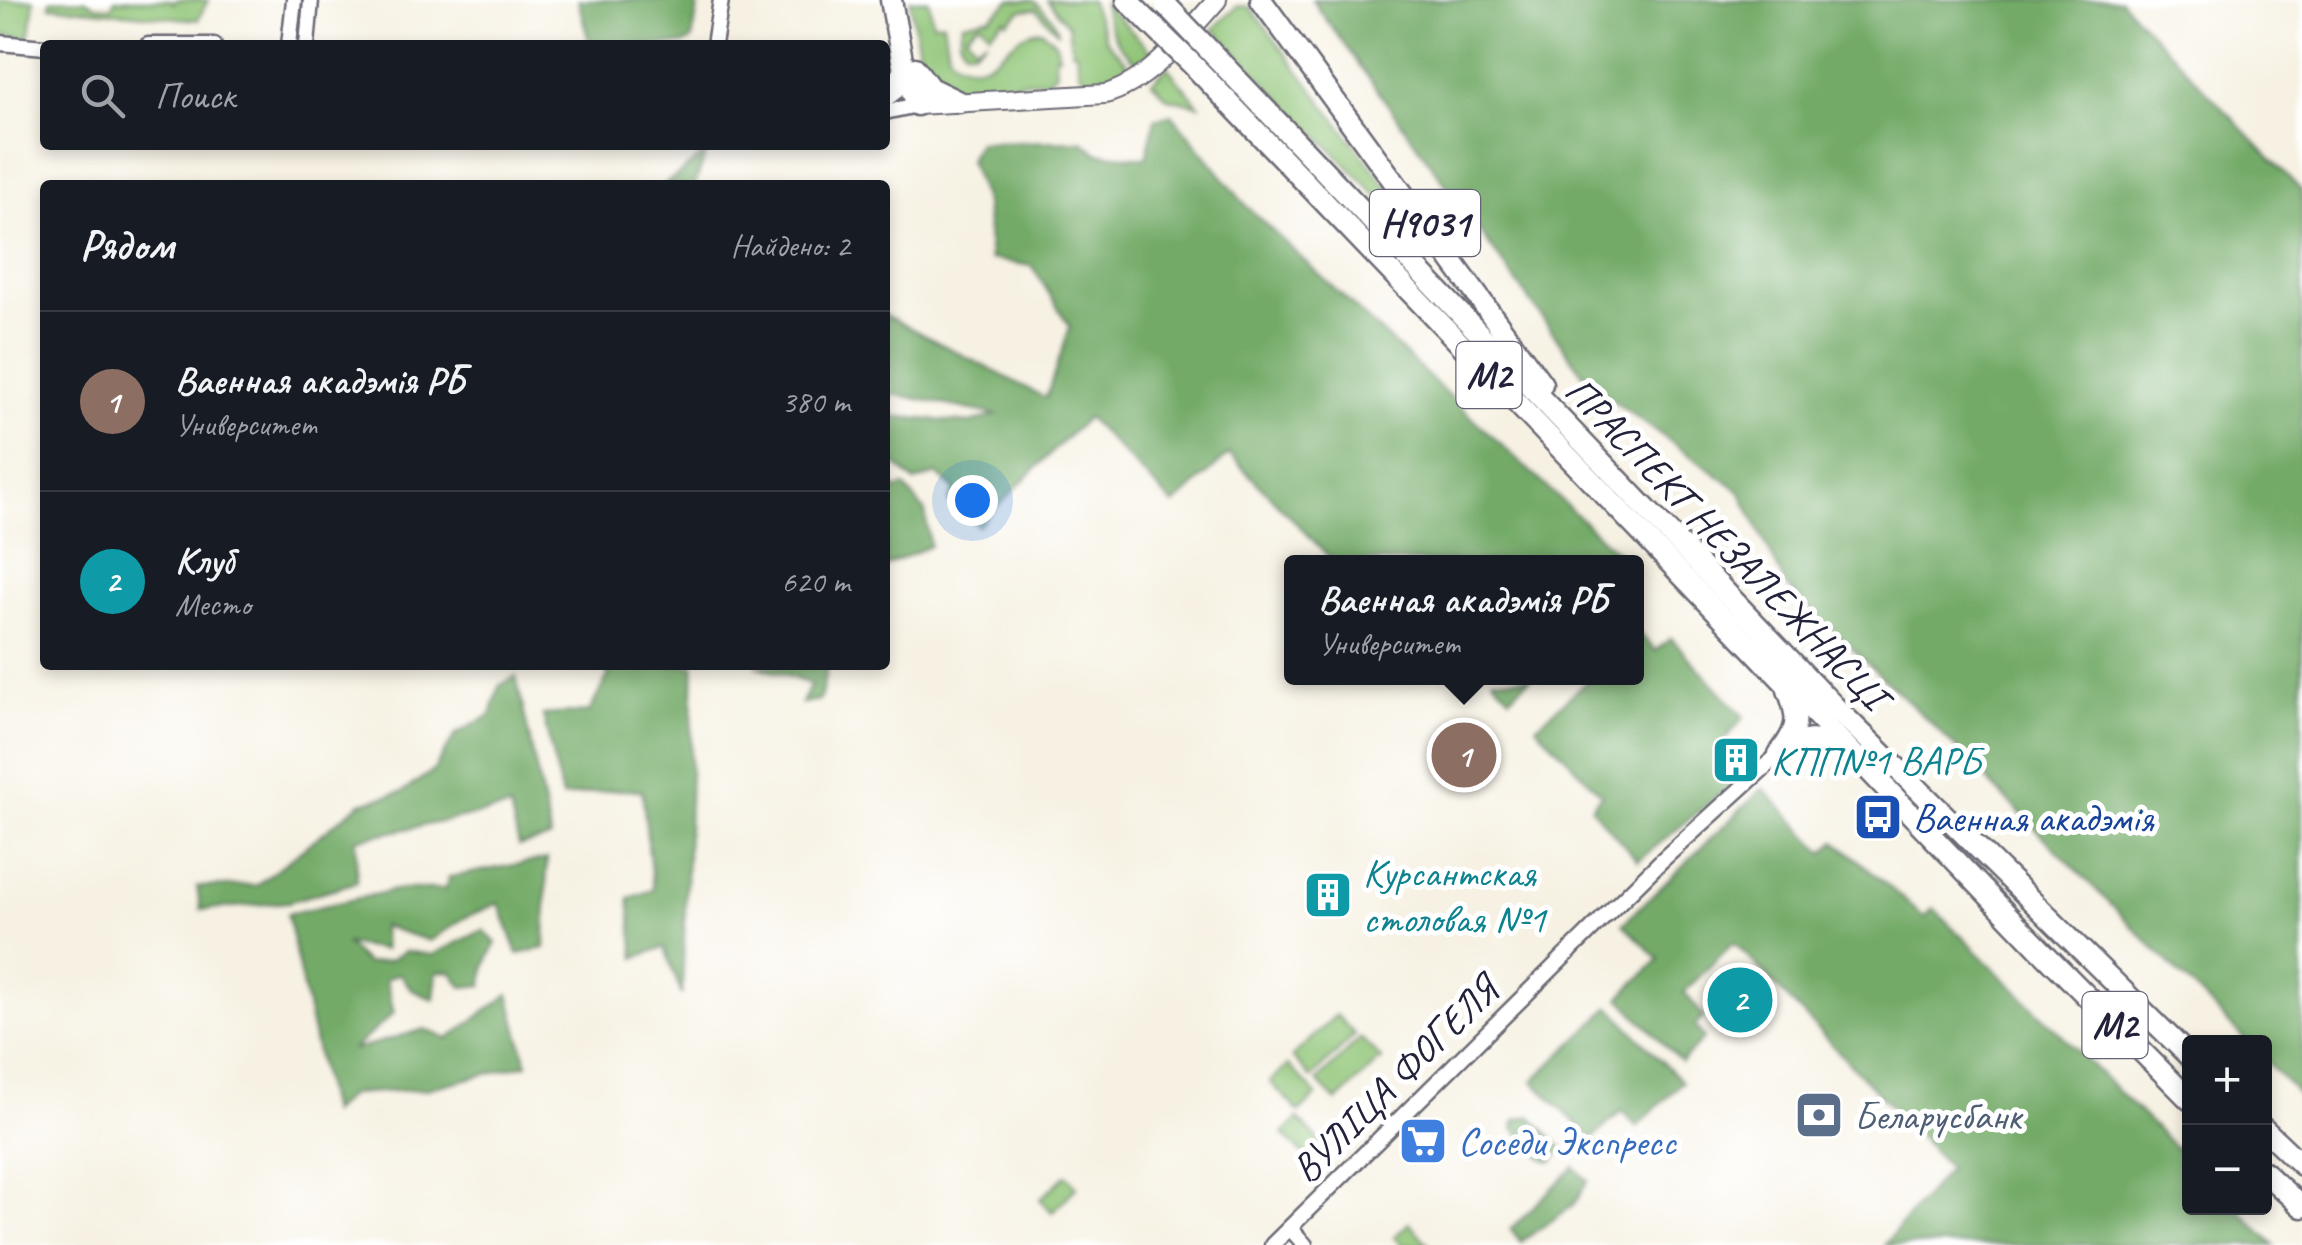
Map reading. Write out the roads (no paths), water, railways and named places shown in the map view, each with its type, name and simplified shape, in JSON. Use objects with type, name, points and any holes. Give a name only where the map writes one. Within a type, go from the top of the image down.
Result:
[{"type":"highway","points":[[891,0],[917,106]]},
{"type":"highway","points":[[903,0],[910,69],[930,88],[959,102]]},
{"type":"highway","name":"ПРАСПЕКТ НЕЗАЛЕЖНАСЦІ","points":[[1127,0],[2182,1092]]},
{"type":"highway","name":"Н9031","points":[[1261,0],[1587,446]]},
{"type":"highway","name":"ПРАСПЕКТ НЕЗАЛЕЖНАСЦІ","points":[[1164,2],[1833,705],[2182,1049]]},
{"type":"highway","points":[[890,93],[910,69]]},
{"type":"highway","points":[[1780,754],[1796,724],[1786,683]]},
{"type":"highway","points":[[1780,754],[1809,739],[1848,749]]},
{"type":"highway","points":[[2272,1137],[2302,1165]]},
{"type":"highway","points":[[2272,1179],[2302,1207]]},
{"type":"main road","points":[[917,106],[1119,90],[1150,68],[1216,0]]},
{"type":"street","points":[[290,40],[294,0]]},
{"type":"street","points":[[308,40],[312,0]]},
{"type":"street","points":[[715,40],[721,0]]},
{"type":"street","points":[[0,43],[40,47]]},
{"type":"street","points":[[890,100],[917,106]]},
{"type":"street","points":[[890,111],[917,106]]},
{"type":"street","name":"ВУЛІЦА ФОГЕЛЯ","points":[[1272,1245],[1661,862],[1780,754]]},
{"type":"street","points":[[1290,1228],[1304,1245]]},
{"type":"place","name":"Ваенная акадэмія РБ","points":[[1464,755]]},
{"type":"place","name":"КПП№1 ВАРБ","points":[[1736,760]]},
{"type":"place","name":"Ваенная акадэмія","points":[[1878,817]]},
{"type":"place","name":"Курсантская столовая №1","points":[[1328,895]]},
{"type":"place","name":"Клуб","points":[[1740,1000]]},
{"type":"place","name":"Беларусбанк","points":[[1819,1115]]},
{"type":"place","name":"Соседи Экспресс","points":[[1423,1141]]}]
